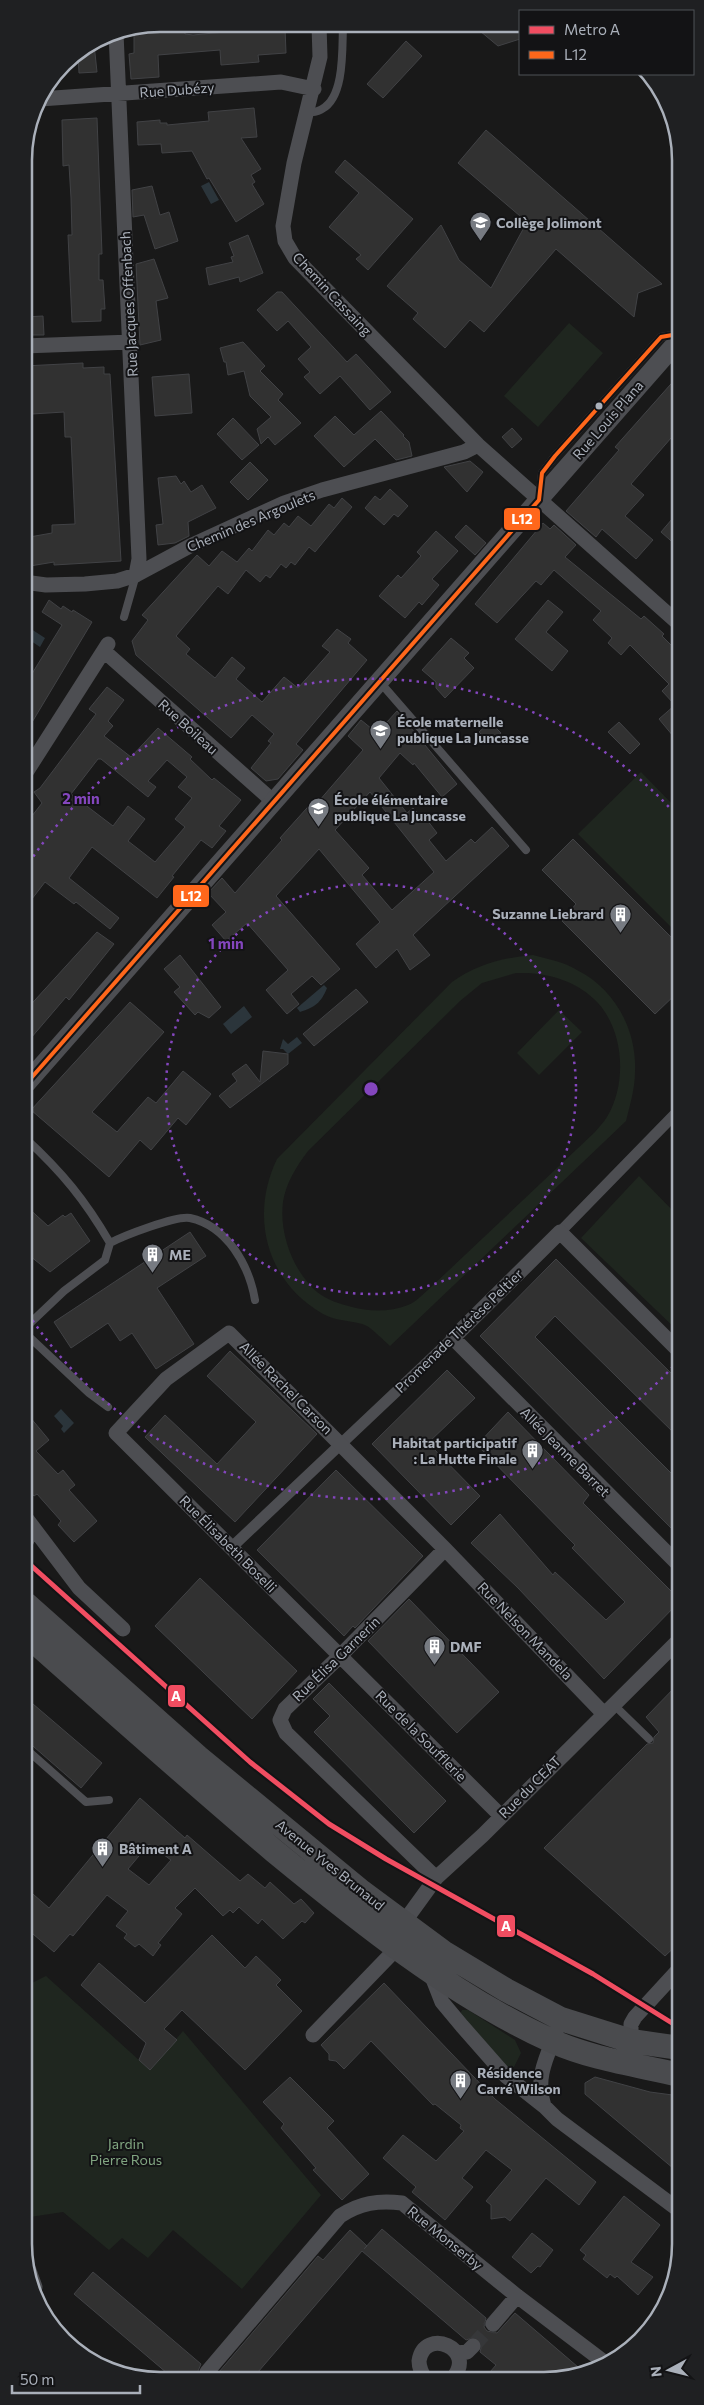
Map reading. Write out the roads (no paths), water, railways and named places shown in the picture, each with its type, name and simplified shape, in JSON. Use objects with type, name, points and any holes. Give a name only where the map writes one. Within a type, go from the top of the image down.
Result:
[{"type":"main road","name":"Avenue Yves Brunaud","points":[[32,1610],[198,1757],[362,1892],[396,1938],[430,1970],[498,2013],[552,2042],[602,2058],[671,2073]]},
{"type":"main road","name":"Avenue Yves Brunaud","points":[[32,1640],[183,1774],[353,1916],[396,1938],[466,1966],[561,2019],[631,2041],[671,2047]]},
{"type":"street","name":"Chemin Cassaing","points":[[319,32],[320,57],[288,193],[283,226],[285,241],[295,258],[478,445],[672,617]]},
{"type":"street","name":"Rue Jacques Offenbach","points":[[116,40],[131,342],[139,559],[136,575]]},
{"type":"street","name":"Rue Dubézy","points":[[49,98],[281,82],[314,89]]},
{"type":"street","points":[[33,346],[131,342]]},
{"type":"street","name":"Rue Louis Plana","points":[[33,1076],[672,348]]},
{"type":"street","name":"Chemin des Argoulets","points":[[33,585],[85,584],[117,581],[136,575],[190,546],[284,503],[322,490],[464,452],[478,445]]},
{"type":"street","name":"Rue Boileau","points":[[33,761],[106,648],[274,802]]},
{"type":"street","name":"Promenade Thérèse Peltier","points":[[232,1546],[453,1338],[672,1118]]},
{"type":"street","points":[[560,1232],[671,1343]]},
{"type":"street","name":"Rue Élisabeth Boselli","points":[[229,1333],[166,1379],[116,1433],[232,1546],[340,1656]]},
{"type":"street","name":"Allée Rachel Carson","points":[[229,1333],[445,1549]]},
{"type":"street","name":"Allée Jeanne Barret","points":[[453,1338],[671,1557]]},
{"type":"street","points":[[32,1527],[78,1588],[123,1629]]},
{"type":"street","name":"Rue Élisa Garnerin","points":[[436,1878],[286,1733],[280,1720],[285,1709],[445,1549]]},
{"type":"street","name":"Rue Nelson Mandela","points":[[445,1549],[609,1709]]},
{"type":"street","name":"Rue du CEAT","points":[[313,2035],[396,1938],[436,1878],[671,1648]]},
{"type":"street","name":"Rue de la Soufflerie","points":[[340,1656],[501,1816]]},
{"type":"street","points":[[430,1970],[442,2002],[506,2076],[544,2106],[557,2119],[671,2204]]},
{"type":"street","points":[[631,2041],[631,2024],[635,2017],[671,1978]]},
{"type":"street","points":[[544,2106],[540,2093],[540,2074],[561,2019]]},
{"type":"street","name":"Rue Monserby","points":[[206,2372],[340,2216],[354,2207],[369,2203],[402,2203],[517,2296],[601,2359]]},
{"type":"street","points":[[492,2324],[517,2296]]},
{"type":"street","points":[[421,2372],[419,2364],[421,2353],[428,2346],[438,2343],[448,2345],[457,2353],[460,2363],[457,2372]]},
{"type":"street","points":[[457,2353],[467,2352],[473,2346]]},
{"type":"lane","points":[[307,113],[322,110],[334,99],[339,83],[343,32]]},
{"type":"lane","name":"Rue Louis Plana","points":[[539,500],[542,472],[548,464],[661,337],[672,335]]},
{"type":"lane","points":[[124,617],[136,575]]},
{"type":"lane","points":[[379,681],[526,850]]},
{"type":"lane","points":[[33,1145],[56,1167],[88,1205],[110,1243]]},
{"type":"lane","points":[[32,1321],[64,1291],[105,1260],[110,1243],[123,1236],[153,1226],[188,1217],[214,1228],[235,1250],[251,1279],[255,1300]]},
{"type":"lane","points":[[32,1340],[89,1393],[108,1407]]},
{"type":"lane","points":[[609,1709],[648,1739]]},
{"type":"lane","points":[[32,1755],[86,1802],[109,1800]]},
{"type":"tunnel","points":[[473,2346],[493,2324]]},
{"type":"metro line","name":"A","points":[[32,1567],[250,1762],[329,1824],[386,1859],[593,1974],[671,2022]]},
{"type":"place","name":"Collège Jolimont","points":[[480,242]]},
{"type":"place","name":"École maternelle publique La Juncasse","points":[[381,749]]},
{"type":"place","name":"École élémentaire publique La Juncasse","points":[[318,827]]},
{"type":"place","name":"Suzanne Liebrard","points":[[620,933]]},
{"type":"place","name":"ME","points":[[153,1274]]},
{"type":"place","name":"Habitat participatif : La Hutte Finale","points":[[533,1470]]},
{"type":"place","name":"DMF","points":[[434,1666]]},
{"type":"place","name":"Bâtiment A","points":[[103,1868]]},
{"type":"place","name":"Résidence Carré Wilson","points":[[461,2100]]},
{"type":"park label","name":"Jardin Pierre Rous","points":[[126,2152]]}]
